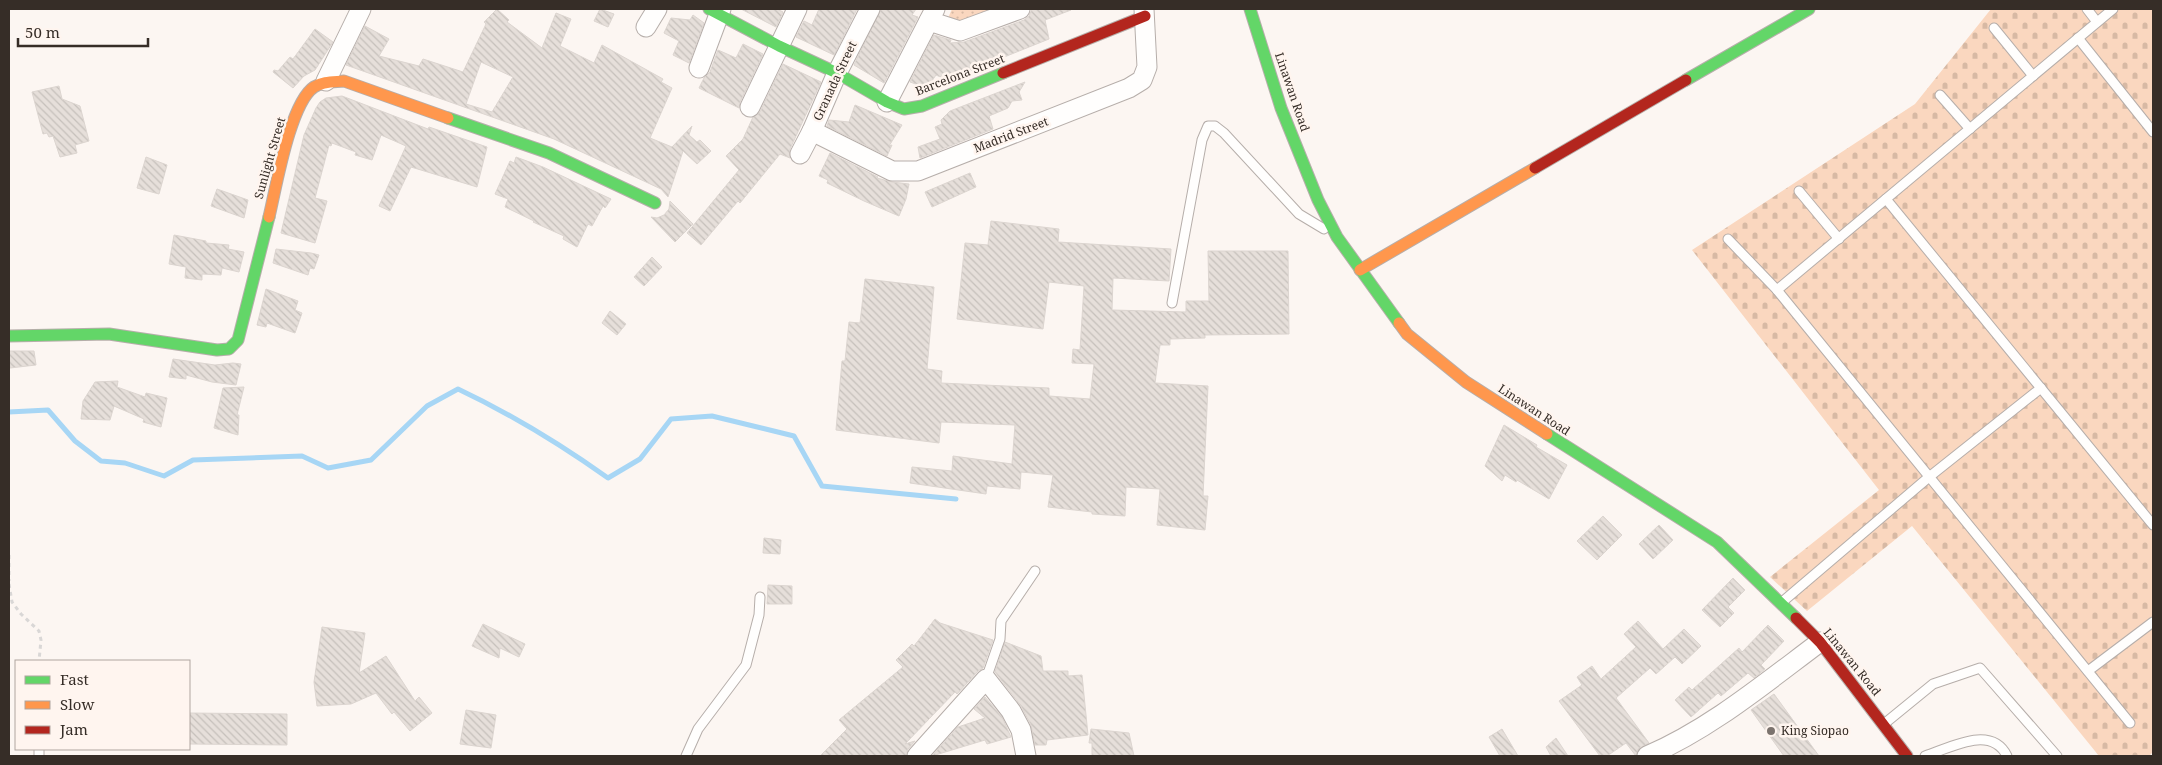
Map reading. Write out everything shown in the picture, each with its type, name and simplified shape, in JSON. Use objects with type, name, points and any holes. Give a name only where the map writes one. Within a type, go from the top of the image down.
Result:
[{"type":"street","points":[[361,9],[326,81],[344,82],[549,153],[655,203]]},
{"type":"street","points":[[646,27],[657,9]]},
{"type":"street","points":[[750,107],[797,9]]},
{"type":"street","name":"Granada Street","points":[[800,154],[837,73],[870,9]]},
{"type":"street","points":[[887,102],[932,15],[960,31],[1020,9]]},
{"type":"street","name":"Linawan Road","points":[[1250,9],[1281,108],[1318,200],[1337,237],[1407,334],[1466,382],[1561,445],[1644,494],[1717,542],[1820,642],[1907,756]]},
{"type":"street","points":[[1360,270],[1809,9]]},
{"type":"street","points":[[699,68],[716,10]]},
{"type":"street","name":"Barcelona Street","points":[[716,10],[779,46],[837,73],[887,102],[904,109],[922,106],[1144,13]]},
{"type":"street","name":"Madrid Street","points":[[812,131],[892,171],[918,171],[1129,88],[1142,80],[1147,67],[1144,13]]},
{"type":"street","name":"Sunlight Street","points":[[9,336],[109,334],[217,350],[229,349],[238,340],[291,126],[304,98],[313,86],[326,81]]},
{"type":"street","points":[[1647,756],[1671,751],[1746,698],[1820,642]]},
{"type":"street","points":[[917,756],[986,679],[1011,711],[1021,730],[1026,756]]},
{"type":"lane","points":[[2087,9],[2098,22]]},
{"type":"lane","points":[[1777,290],[2113,9]]},
{"type":"lane","points":[[1994,28],[2033,76]]},
{"type":"lane","points":[[2078,38],[2153,132]]},
{"type":"lane","points":[[1940,95],[1970,129]]},
{"type":"lane","points":[[1172,303],[1202,140],[1208,126],[1215,126],[1224,133],[1299,214],[1337,237]]},
{"type":"lane","points":[[1799,191],[1839,239]]},
{"type":"lane","points":[[1886,199],[2153,524]]},
{"type":"lane","points":[[1728,239],[1777,290],[2130,723]]},
{"type":"lane","points":[[1781,603],[1929,477],[2041,388]]},
{"type":"lane","points":[[986,679],[1000,639],[1001,621],[1035,571]]},
{"type":"lane","points":[[686,756],[698,729],[746,665],[759,615],[760,597]]},
{"type":"lane","points":[[2088,671],[2153,622]]},
{"type":"lane","points":[[1883,724],[1933,684],[1980,668],[2057,756]]},
{"type":"lane","points":[[1925,756],[1978,739],[1997,744],[2007,756]]},
{"type":"path","points":[[9,555],[9,582],[12,602],[21,614],[39,631],[41,640],[39,660]]},
{"type":"green space","points":[[952,9],[1009,9],[945,25]]},
{"type":"green space","points":[[1991,9],[2153,9],[2153,752],[2149,756],[2099,756],[1912,526],[1807,611],[1770,577],[1879,490],[1692,250],[1915,104]]},
{"type":"building","points":[[497,9],[509,20],[507,22],[542,48],[556,13],[571,19],[560,46],[594,63],[602,45],[663,79],[661,82],[672,88],[650,138],[672,147],[692,126],[689,135],[697,142],[700,140],[711,151],[697,164],[683,151],[668,197],[661,189],[554,139],[346,65],[365,26],[389,39],[379,56],[419,66],[423,59],[463,72],[486,24],[484,22]],"holes":[[[481,62],[513,77],[492,112],[466,104]]]},
{"type":"building","points":[[600,9],[614,14],[608,27],[594,21]]},
{"type":"building","points":[[741,9],[777,9],[783,12],[776,27]]},
{"type":"building","points":[[819,9],[857,9],[834,55],[796,37],[804,21],[812,25]]},
{"type":"building","points":[[881,9],[916,9],[912,15],[918,17],[884,83],[854,65]]},
{"type":"building","points":[[1032,9],[1071,10],[1045,20],[1049,39],[947,80],[936,75],[927,88],[910,82],[934,35],[951,40],[950,43],[964,42],[1024,20],[1029,16]]},
{"type":"building","points":[[693,15],[704,23],[689,63],[673,55],[679,41],[664,33],[671,18],[690,20]]},
{"type":"building","points":[[315,29],[333,42],[315,70],[304,76],[293,88],[273,72],[274,70],[278,71],[290,57],[293,59]]},
{"type":"building","points":[[743,44],[763,54],[740,102],[739,108],[699,88],[704,78],[710,72],[718,50],[736,58]]},
{"type":"building","points":[[783,64],[821,82],[790,149],[790,158],[780,154],[740,203],[738,201],[701,245],[687,233],[739,170],[726,156],[743,139],[753,117],[760,112]]},
{"type":"building","points":[[1025,82],[1019,92],[1022,100],[1012,101],[1008,108],[989,116],[993,129],[920,158],[918,147],[940,139],[935,127],[942,124],[941,120],[950,111]]},
{"type":"building","points":[[59,86],[62,99],[80,106],[89,141],[75,145],[77,153],[60,157],[53,136],[49,137],[47,133],[43,134],[32,92]]},
{"type":"building","points":[[342,96],[428,129],[429,127],[487,147],[477,187],[411,167],[390,211],[379,206],[406,146],[381,135],[372,160],[355,155],[356,152],[332,143],[331,146],[329,145],[315,198],[327,201],[315,243],[281,233],[304,135],[316,108],[326,98]]},
{"type":"building","points":[[855,105],[902,125],[889,146],[892,145],[887,156],[827,126],[829,120],[849,122]]},
{"type":"building","points":[[830,153],[877,178],[909,184],[906,199],[899,216],[827,183],[828,180],[819,176]]},
{"type":"building","points":[[146,157],[167,165],[159,194],[137,188]]},
{"type":"building","points":[[516,157],[543,167],[611,199],[605,208],[603,206],[592,226],[588,224],[577,247],[563,239],[564,236],[505,207],[508,199],[495,194],[510,161],[514,163]]},
{"type":"building","points":[[970,173],[976,187],[932,207],[925,192]]},
{"type":"building","points":[[217,189],[248,200],[244,218],[211,206]]},
{"type":"building","points":[[670,201],[693,224],[675,242],[651,217],[657,218],[664,215],[669,209]]},
{"type":"building","points":[[991,221],[1059,229],[1058,242],[1171,249],[1169,281],[1113,278],[1112,310],[1186,312],[1186,301],[1209,301],[1208,251],[1288,251],[1289,334],[1205,335],[1205,338],[1170,339],[1170,345],[1160,345],[1155,383],[1208,386],[1203,496],[1208,496],[1205,530],[1157,525],[1160,489],[1126,487],[1125,516],[1092,514],[1092,512],[1048,507],[1053,475],[1021,472],[1020,489],[987,486],[986,494],[910,483],[912,467],[952,471],[953,456],[1012,464],[1015,425],[941,422],[939,443],[836,430],[842,361],[845,361],[849,322],[860,323],[865,279],[934,287],[927,369],[942,371],[941,383],[1049,388],[1049,396],[1090,399],[1094,364],[1072,363],[1073,349],[1080,350],[1084,286],[1049,282],[1043,329],[957,319],[965,243],[988,245]]},
{"type":"building","points":[[174,235],[206,241],[206,243],[229,245],[228,249],[244,252],[239,272],[222,268],[221,275],[202,274],[202,280],[185,278],[186,267],[169,264]]},
{"type":"building","points":[[276,249],[319,255],[314,269],[310,268],[308,275],[273,263]]},
{"type":"building","points":[[652,257],[662,267],[644,286],[634,277]]},
{"type":"building","points":[[266,289],[298,301],[295,310],[302,313],[295,333],[267,323],[266,327],[257,325]]},
{"type":"building","points":[[610,311],[626,324],[617,335],[602,323]]},
{"type":"building","points":[[9,351],[34,351],[36,365],[10,368]]},
{"type":"building","points":[[173,359],[215,365],[241,364],[236,385],[212,382],[186,375],[186,379],[169,377]]},
{"type":"building","points":[[118,381],[117,387],[145,397],[146,393],[167,398],[161,427],[143,422],[144,419],[114,406],[110,420],[81,419],[83,401],[95,382]]},
{"type":"building","points":[[244,387],[237,415],[239,415],[238,435],[214,428],[223,388]]},
{"type":"building","points":[[1504,425],[1567,465],[1549,499],[1505,475],[1502,481],[1485,466]]},
{"type":"building","points":[[1603,516],[1622,535],[1597,560],[1577,541]]},
{"type":"building","points":[[1659,525],[1673,540],[1653,559],[1639,544]]},
{"type":"building","points":[[764,538],[781,540],[780,554],[763,553]]},
{"type":"building","points":[[1733,578],[1745,590],[1728,607],[1734,613],[1720,627],[1702,610]]},
{"type":"building","points":[[768,585],[792,586],[792,604],[767,604]]},
{"type":"building","points":[[935,619],[940,623],[993,640],[983,668],[957,694],[955,692],[905,744],[915,741],[908,749],[906,756],[820,756],[847,729],[839,720],[903,667],[896,660],[912,644],[914,646]]},
{"type":"building","points":[[1638,621],[1663,649],[1684,629],[1701,646],[1682,664],[1675,657],[1656,674],[1650,668],[1616,698],[1649,743],[1638,749],[1636,756],[1626,743],[1607,756],[1600,756],[1559,701],[1582,685],[1577,677],[1592,666],[1601,679],[1636,647],[1624,634]]},
{"type":"building","points":[[483,624],[525,644],[519,657],[500,648],[499,658],[472,646]]},
{"type":"building","points":[[1768,625],[1784,641],[1761,665],[1765,669],[1754,678],[1748,673],[1721,696],[1718,693],[1691,717],[1675,700],[1689,687],[1692,690],[1739,648],[1742,652]]},
{"type":"building","points":[[322,627],[365,633],[359,673],[386,656],[415,701],[419,697],[432,713],[410,731],[394,712],[392,714],[376,693],[351,704],[317,706],[314,682]]},
{"type":"building","points":[[1005,642],[1041,656],[1043,671],[1068,671],[1068,676],[1082,675],[1088,735],[1047,740],[1046,745],[1035,745],[1031,725],[1021,706],[995,672]]},
{"type":"building","points":[[1774,694],[1819,756],[1784,756],[1751,710]]},
{"type":"building","points":[[985,697],[1002,717],[1011,737],[987,744],[985,740],[932,756],[958,727],[985,718],[974,709]]},
{"type":"building","points":[[466,710],[496,715],[491,748],[460,744]]},
{"type":"building","points":[[190,713],[287,714],[287,745],[190,744]]},
{"type":"building","points":[[1091,729],[1129,733],[1134,756],[1092,756],[1092,743],[1089,743]]},
{"type":"building","points":[[1502,729],[1518,756],[1500,756],[1489,737]]},
{"type":"building","points":[[1556,738],[1568,756],[1551,756],[1546,747]]},
{"type":"waterway","points":[[9,412],[48,410],[75,441],[101,461],[125,463],[164,476],[193,460],[302,456],[328,468],[371,460],[427,406],[458,389],[535,430],[608,478],[640,459],[671,419],[712,416],[794,436],[822,486],[956,499]]},
{"type":"traffic: fast","points":[[709,9],[779,46],[837,73],[887,102],[904,109],[922,106],[1003,73]]},
{"type":"traffic: fast","points":[[1250,9],[1281,108],[1318,200],[1337,237],[1399,323]]},
{"type":"traffic: fast","points":[[1686,80],[1809,9]]},
{"type":"traffic: fast","points":[[448,118],[549,153],[655,203]]},
{"type":"traffic: fast","points":[[9,336],[109,334],[217,350],[229,349],[238,340],[269,217]]},
{"type":"traffic: fast","points":[[1547,434],[1717,542],[1796,618]]},
{"type":"traffic: slow","points":[[269,217],[291,128],[305,96],[317,85],[344,81],[448,118]]},
{"type":"traffic: slow","points":[[1360,270],[1535,168]]},
{"type":"traffic: slow","points":[[1399,323],[1407,334],[1466,382],[1547,434]]},
{"type":"traffic: jam","points":[[1003,73],[1145,16]]},
{"type":"traffic: jam","points":[[1535,168],[1686,80]]},
{"type":"traffic: jam","points":[[1796,618],[1820,642],[1907,756]]},
{"type":"place","name":"King Siopao","points":[[1771,731]]}]
